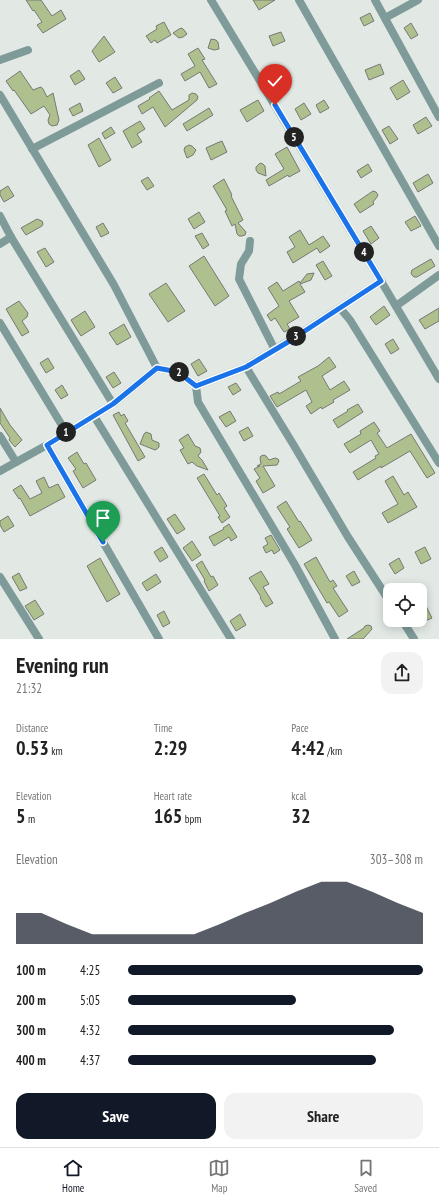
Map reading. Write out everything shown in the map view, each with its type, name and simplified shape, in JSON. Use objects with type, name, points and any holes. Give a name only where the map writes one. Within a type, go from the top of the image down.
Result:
[{"type":"street","points":[[211,0],[439,379]]},
{"type":"street","points":[[299,0],[439,246]]},
{"type":"street","points":[[375,0],[439,117]]},
{"type":"street","points":[[385,18],[418,0]]},
{"type":"street","points":[[0,60],[28,50]]},
{"type":"street","points":[[32,149],[159,83]]},
{"type":"street","points":[[0,95],[114,285],[157,368]]},
{"type":"street","points":[[0,216],[11,237],[113,404]]},
{"type":"street","points":[[0,244],[11,237]]},
{"type":"street","points":[[250,241],[249,251],[241,264],[239,279],[275,350]]},
{"type":"street","points":[[396,306],[439,275]]},
{"type":"street","points":[[196,386],[246,367],[275,350],[381,281]]},
{"type":"street","points":[[340,308],[350,320],[439,463]]},
{"type":"street","points":[[0,323],[66,432]]},
{"type":"street","points":[[246,367],[348,537],[383,591]]},
{"type":"street","points":[[157,368],[178,372],[196,386],[198,402],[295,565],[335,639]]},
{"type":"street","points":[[0,471],[47,445],[113,404],[157,368]]},
{"type":"street","points":[[94,416],[231,639]]},
{"type":"street","points":[[0,436],[16,462]]},
{"type":"street","points":[[47,445],[159,639]]},
{"type":"street","points":[[0,577],[39,639]]},
{"type":"street","points":[[406,627],[414,639]]},
{"type":"building","points":[[26,0],[41,0],[52,16],[61,10],[66,19],[43,33],[37,25],[42,22]]},
{"type":"building","points":[[253,0],[275,0],[259,10]]},
{"type":"building","points":[[370,13],[374,21],[364,26],[360,18]]},
{"type":"building","points":[[164,22],[171,35],[157,43],[155,40],[151,43],[146,36],[157,29],[156,26]]},
{"type":"building","points":[[411,23],[418,35],[411,39],[404,28]]},
{"type":"building","points":[[182,28],[187,34],[179,38],[173,33]]},
{"type":"building","points":[[281,32],[285,41],[273,46],[269,36]]},
{"type":"building","points":[[104,36],[115,52],[99,62],[92,51]]},
{"type":"building","points":[[211,39],[218,42],[219,49],[214,50],[208,48]]},
{"type":"building","points":[[198,48],[205,59],[202,60],[217,84],[209,88],[200,72],[185,81],[181,74],[195,66],[188,54]]},
{"type":"building","points":[[380,64],[384,74],[369,80],[365,70]]},
{"type":"building","points":[[79,70],[85,79],[75,85],[70,76]]},
{"type":"building","points":[[20,71],[33,90],[41,87],[47,97],[53,93],[59,120],[57,125],[52,126],[49,124],[48,120],[50,115],[44,106],[31,114],[6,81]]},
{"type":"building","points":[[115,77],[122,88],[113,93],[106,83]]},
{"type":"building","points":[[403,80],[410,92],[397,100],[390,88]]},
{"type":"building","points":[[159,91],[172,110],[189,100],[189,95],[192,93],[196,94],[198,97],[197,100],[165,127],[153,107],[142,114],[138,106],[150,99],[149,98]]},
{"type":"building","points":[[258,100],[264,111],[247,122],[240,110]]},
{"type":"building","points":[[324,100],[329,108],[320,113],[316,105]]},
{"type":"building","points":[[80,103],[83,111],[73,116],[69,109]]},
{"type":"building","points":[[304,103],[311,114],[301,120],[295,109]]},
{"type":"building","points":[[209,108],[213,115],[187,131],[183,124]]},
{"type":"building","points":[[426,117],[432,126],[418,134],[413,125]]},
{"type":"building","points":[[140,121],[145,129],[137,134],[142,142],[132,148],[123,131]]},
{"type":"building","points":[[389,126],[398,139],[390,144],[382,130]]},
{"type":"building","points":[[111,127],[115,133],[105,139],[102,133]]},
{"type":"building","points":[[99,138],[111,160],[99,167],[88,145]]},
{"type":"building","points":[[222,141],[227,152],[211,160],[206,148]]},
{"type":"building","points":[[189,145],[196,150],[193,155],[187,158],[184,150],[185,147]]},
{"type":"building","points":[[287,147],[300,171],[289,177],[288,175],[269,186],[266,180],[284,169],[275,154]]},
{"type":"building","points":[[260,163],[265,166],[266,176],[258,173],[256,170],[256,167]]},
{"type":"building","points":[[368,164],[372,171],[361,178],[357,171]]},
{"type":"building","points":[[428,174],[433,183],[418,192],[413,183]]},
{"type":"building","points":[[148,177],[154,186],[147,190],[141,181]]},
{"type":"building","points":[[224,179],[243,220],[238,223],[246,232],[245,235],[239,236],[237,234],[235,224],[232,226],[225,211],[227,210],[213,186]]},
{"type":"building","points":[[8,186],[14,196],[4,202],[0,195],[0,191]]},
{"type":"building","points":[[373,191],[378,195],[373,202],[374,204],[360,213],[354,204]]},
{"type":"building","points":[[199,212],[205,222],[194,229],[188,219]]},
{"type":"building","points":[[415,216],[421,226],[411,231],[405,222]]},
{"type":"building","points":[[37,219],[42,221],[42,226],[26,235],[21,228]]},
{"type":"building","points":[[103,223],[109,233],[101,237],[96,227]]},
{"type":"building","points":[[371,226],[379,238],[371,244],[363,231]]},
{"type":"building","points":[[300,230],[309,245],[323,236],[330,246],[320,253],[317,248],[293,263],[287,252],[295,247],[289,237]]},
{"type":"building","points":[[202,233],[209,245],[203,249],[195,236]]},
{"type":"building","points":[[45,248],[54,262],[46,267],[37,252]]},
{"type":"building","points":[[204,256],[229,296],[215,306],[189,266]]},
{"type":"building","points":[[431,259],[435,266],[417,277],[412,275],[412,270]]},
{"type":"building","points":[[323,261],[332,276],[325,280],[316,265]]},
{"type":"building","points":[[314,273],[311,280],[300,284],[305,292],[289,301],[299,317],[287,324],[290,329],[284,332],[275,318],[271,321],[267,315],[279,306],[268,288],[277,282],[283,291],[299,281],[300,283],[307,274]]},
{"type":"building","points":[[166,283],[185,311],[168,322],[149,294]]},
{"type":"building","points":[[19,301],[28,313],[27,317],[22,321],[29,332],[22,336],[6,309]]},
{"type":"building","points":[[384,306],[390,315],[376,325],[370,317]]},
{"type":"building","points":[[439,308],[439,321],[425,329],[419,320]]},
{"type":"building","points":[[85,311],[95,327],[81,336],[71,320]]},
{"type":"building","points":[[124,324],[131,337],[117,345],[109,333]]},
{"type":"building","points":[[393,339],[399,349],[391,354],[385,344]]},
{"type":"building","points":[[329,357],[336,367],[322,376],[330,390],[344,381],[350,390],[333,400],[334,402],[322,409],[321,407],[311,414],[306,406],[312,402],[306,390],[277,407],[270,396],[278,392],[279,394],[301,381],[298,377],[318,366]]},
{"type":"building","points":[[48,358],[54,368],[46,373],[40,363]]},
{"type":"building","points":[[199,359],[207,371],[198,376],[191,364]]},
{"type":"building","points":[[114,372],[121,383],[113,388],[106,377]]},
{"type":"building","points":[[236,383],[241,390],[233,395],[228,387]]},
{"type":"building","points":[[62,385],[68,395],[61,399],[55,390]]},
{"type":"building","points":[[358,404],[363,412],[338,428],[333,420]]},
{"type":"building","points":[[0,408],[10,425],[22,440],[15,447],[9,440],[10,438],[0,423]]},
{"type":"building","points":[[230,411],[236,421],[226,427],[219,417]]},
{"type":"building","points":[[119,412],[121,416],[124,414],[128,421],[125,423],[145,457],[138,461],[113,415]]},
{"type":"building","points":[[374,422],[380,431],[377,433],[387,448],[411,434],[435,473],[427,478],[410,451],[358,480],[353,472],[376,458],[375,456],[379,454],[371,440],[350,453],[344,444],[361,434],[360,431]]},
{"type":"building","points":[[248,427],[253,436],[244,441],[239,432]]},
{"type":"building","points":[[146,432],[151,434],[152,440],[159,443],[159,447],[157,449],[155,450],[140,444]]},
{"type":"building","points":[[188,434],[195,446],[200,448],[201,452],[198,456],[208,470],[197,466],[192,462],[188,464],[180,450],[184,448],[179,440]]},
{"type":"building","points":[[77,452],[84,464],[86,463],[96,480],[83,488],[73,471],[76,469],[68,458]]},
{"type":"building","points":[[264,455],[269,460],[275,458],[279,461],[277,465],[263,466],[275,486],[263,493],[256,481],[260,478],[254,469],[260,466],[257,466],[261,464],[260,458]]},
{"type":"building","points":[[204,474],[217,495],[219,493],[227,506],[224,508],[230,517],[222,523],[218,517],[220,516],[197,478]]},
{"type":"building","points":[[393,476],[404,495],[408,492],[417,507],[388,523],[382,513],[398,504],[385,481]]},
{"type":"building","points":[[44,477],[49,488],[58,484],[65,497],[30,516],[20,498],[19,499],[13,490],[21,485],[30,499],[42,493],[36,481]]},
{"type":"building","points":[[286,501],[312,540],[299,548],[287,529],[290,527],[277,507]]},
{"type":"building","points":[[106,509],[112,519],[103,524],[97,514]]},
{"type":"building","points":[[175,514],[185,529],[177,534],[167,519]]},
{"type":"building","points":[[8,516],[14,526],[4,532],[0,525],[0,521]]},
{"type":"building","points":[[229,524],[237,537],[231,541],[229,537],[214,546],[209,537],[224,529],[223,528]]},
{"type":"building","points":[[271,535],[280,550],[274,554],[272,550],[266,553],[263,547],[268,544],[265,538]]},
{"type":"building","points":[[192,541],[201,555],[192,561],[183,548]]},
{"type":"building","points":[[162,547],[168,557],[160,562],[154,552]]},
{"type":"building","points":[[425,547],[431,559],[421,564],[415,552]]},
{"type":"building","points":[[316,557],[330,582],[333,580],[337,586],[333,588],[348,611],[339,617],[329,602],[327,603],[304,564]]},
{"type":"building","points":[[100,558],[120,594],[107,602],[87,566]]},
{"type":"building","points":[[399,558],[404,568],[395,574],[389,564]]},
{"type":"building","points":[[202,561],[211,577],[213,576],[218,585],[209,591],[204,581],[205,580],[196,565]]},
{"type":"building","points":[[261,571],[269,584],[263,587],[273,603],[266,607],[249,578]]},
{"type":"building","points":[[354,571],[360,582],[352,586],[346,576]]},
{"type":"building","points":[[19,573],[27,588],[20,591],[12,577]]},
{"type":"building","points":[[156,574],[161,582],[147,591],[142,583]]},
{"type":"building","points":[[35,600],[44,614],[34,620],[25,606]]},
{"type":"building","points":[[427,608],[432,618],[427,620]]},
{"type":"building","points":[[164,611],[170,623],[163,627],[157,615]]},
{"type":"building","points":[[240,614],[246,625],[236,631],[230,621]]},
{"type":"building","points":[[365,626],[371,626],[372,629],[363,639],[347,639]]},
{"type":"route","points":[[103,542],[47,445],[113,404],[157,368],[178,372],[196,386],[246,367],[288,342],[381,281],[275,105]]}]
